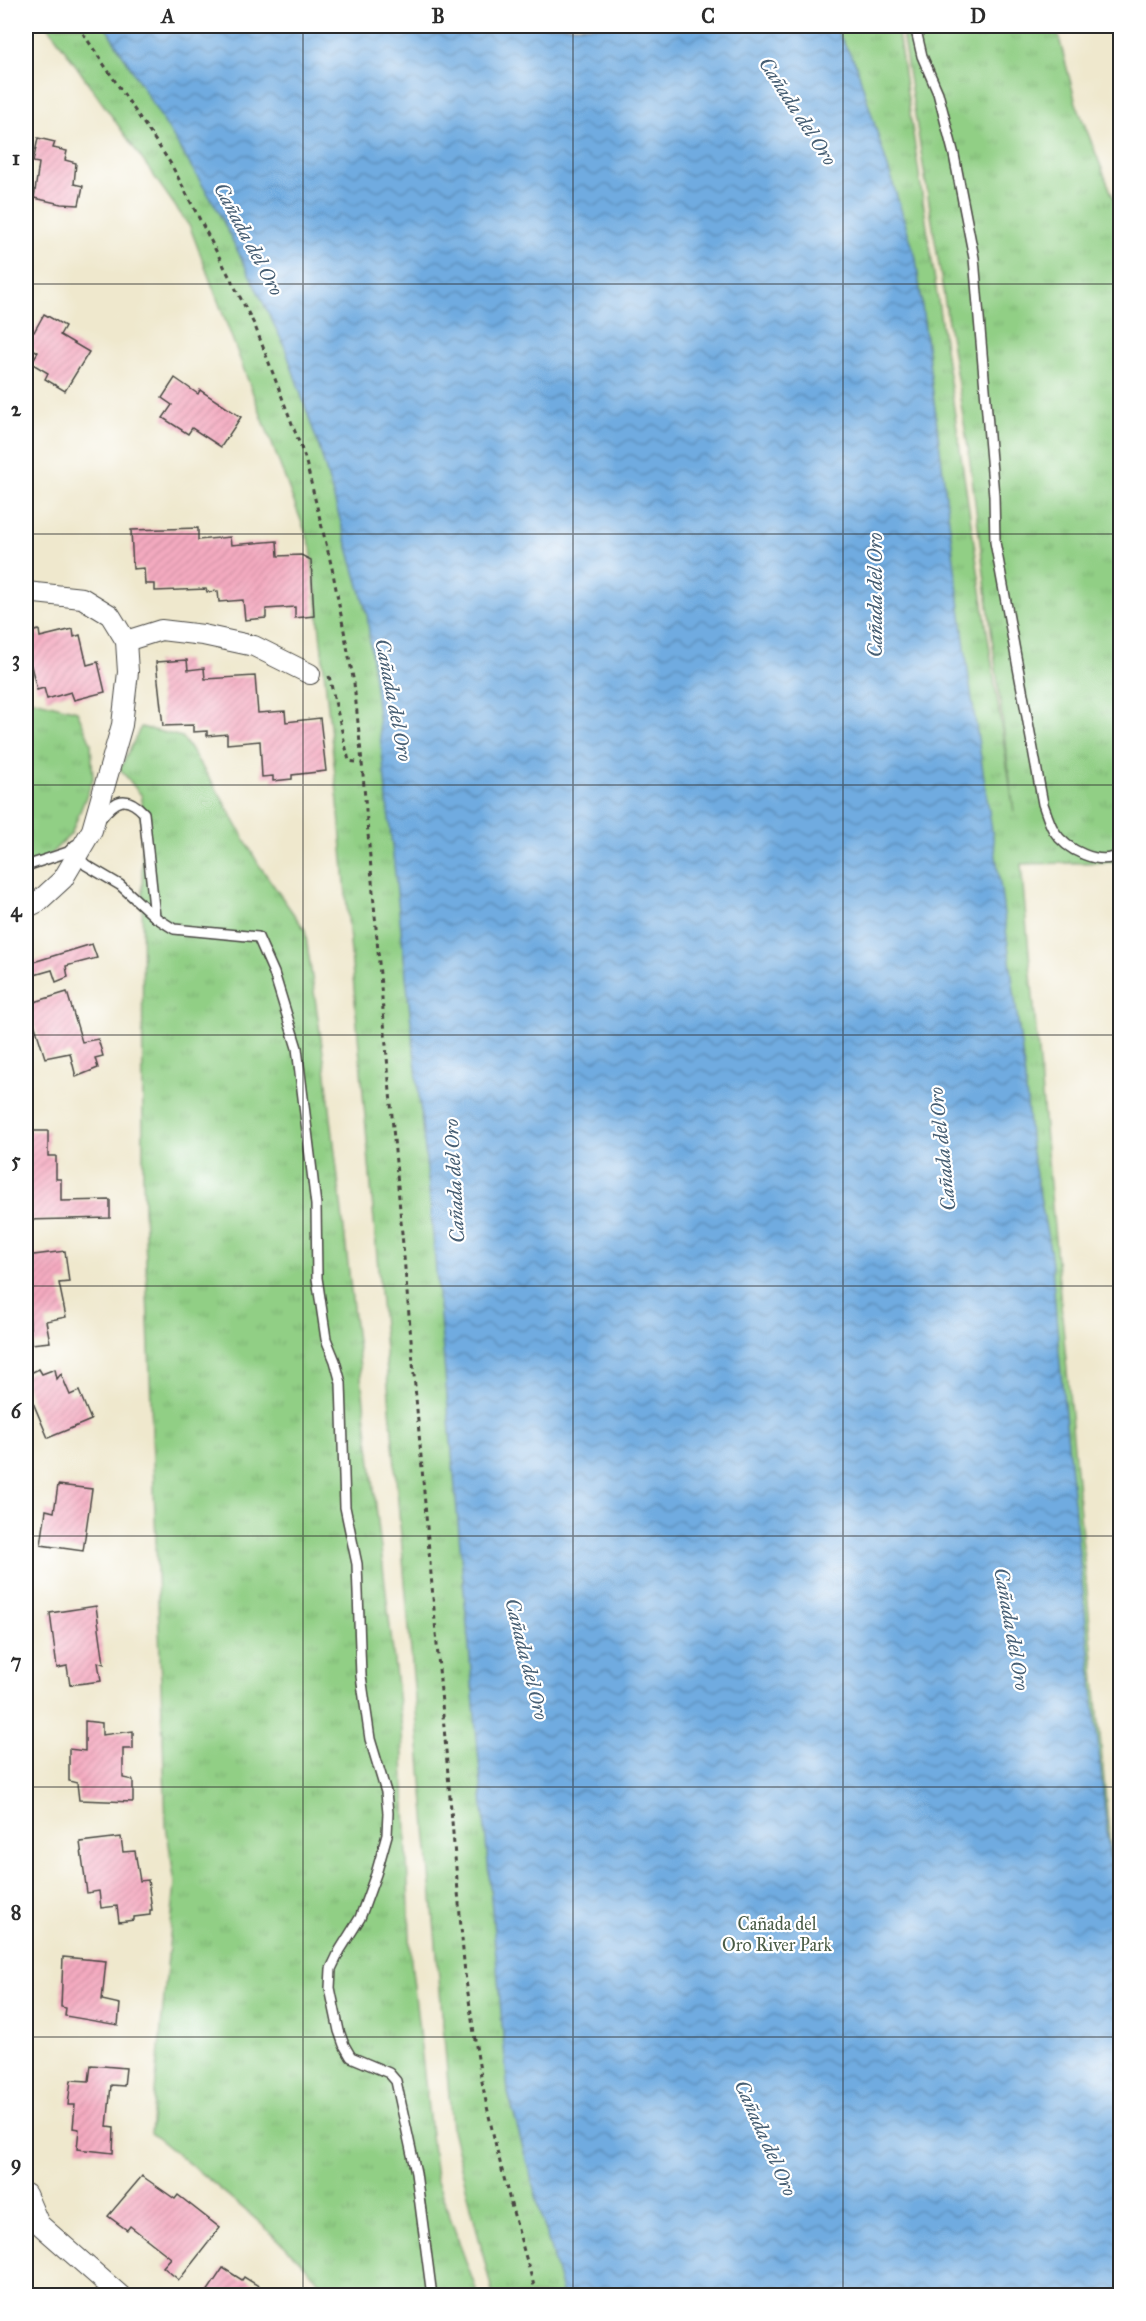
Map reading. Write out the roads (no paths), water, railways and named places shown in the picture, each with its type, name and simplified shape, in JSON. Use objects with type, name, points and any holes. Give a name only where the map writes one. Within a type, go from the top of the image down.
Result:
[{"type":"street","points":[[26,592],[82,598],[110,615],[126,641],[128,672],[122,725],[92,830],[73,854],[63,879],[38,902],[26,908]]},
{"type":"street","points":[[126,641],[161,630],[204,635],[254,646],[310,674]]},
{"type":"street","points":[[26,2194],[39,2224],[121,2295]]},
{"type":"lane","points":[[915,26],[922,56],[938,93],[954,155],[974,258],[994,496],[995,542],[1043,804],[1054,831],[1070,847],[1090,858],[1113,859],[1120,854]]},
{"type":"lane","points":[[92,830],[118,801],[136,805],[144,813],[155,917]]},
{"type":"lane","points":[[26,866],[73,854],[86,866],[120,885],[155,917],[174,929],[258,937],[284,1001],[297,1048],[316,1205],[317,1278],[326,1339],[341,1383],[345,1507],[357,1564],[361,1676],[370,1739],[386,1792],[387,1813],[387,1835],[376,1875],[360,1918],[340,1950],[331,1970],[330,1988],[339,2031],[351,2057],[389,2073],[396,2081],[416,2173],[432,2295]]},
{"type":"water","name":"Cañada del Oro River Park","points":[[105,26],[834,26],[856,64],[916,258],[969,679],[1000,883],[1024,1068],[1031,1148],[1051,1255],[1120,1962],[1120,2295],[563,2295],[508,2093],[428,1180],[367,614],[320,450],[284,345],[216,207]]},
{"type":"water label","name":"Cañada del Oro","points":[[798,111]]},
{"type":"water label","name":"Cañada del Oro","points":[[249,239]]},
{"type":"water label","name":"Cañada del Oro","points":[[875,595]]},
{"type":"water label","name":"Cañada del Oro","points":[[394,700]]},
{"type":"water label","name":"Cañada del Oro","points":[[942,1149]]},
{"type":"water label","name":"Cañada del Oro","points":[[454,1181]]},
{"type":"water label","name":"Cañada del Oro","points":[[1012,1629]]},
{"type":"water label","name":"Cañada del Oro","points":[[527,1659]]},
{"type":"water label","name":"Cañada del Oro","points":[[766,2138]]}]
